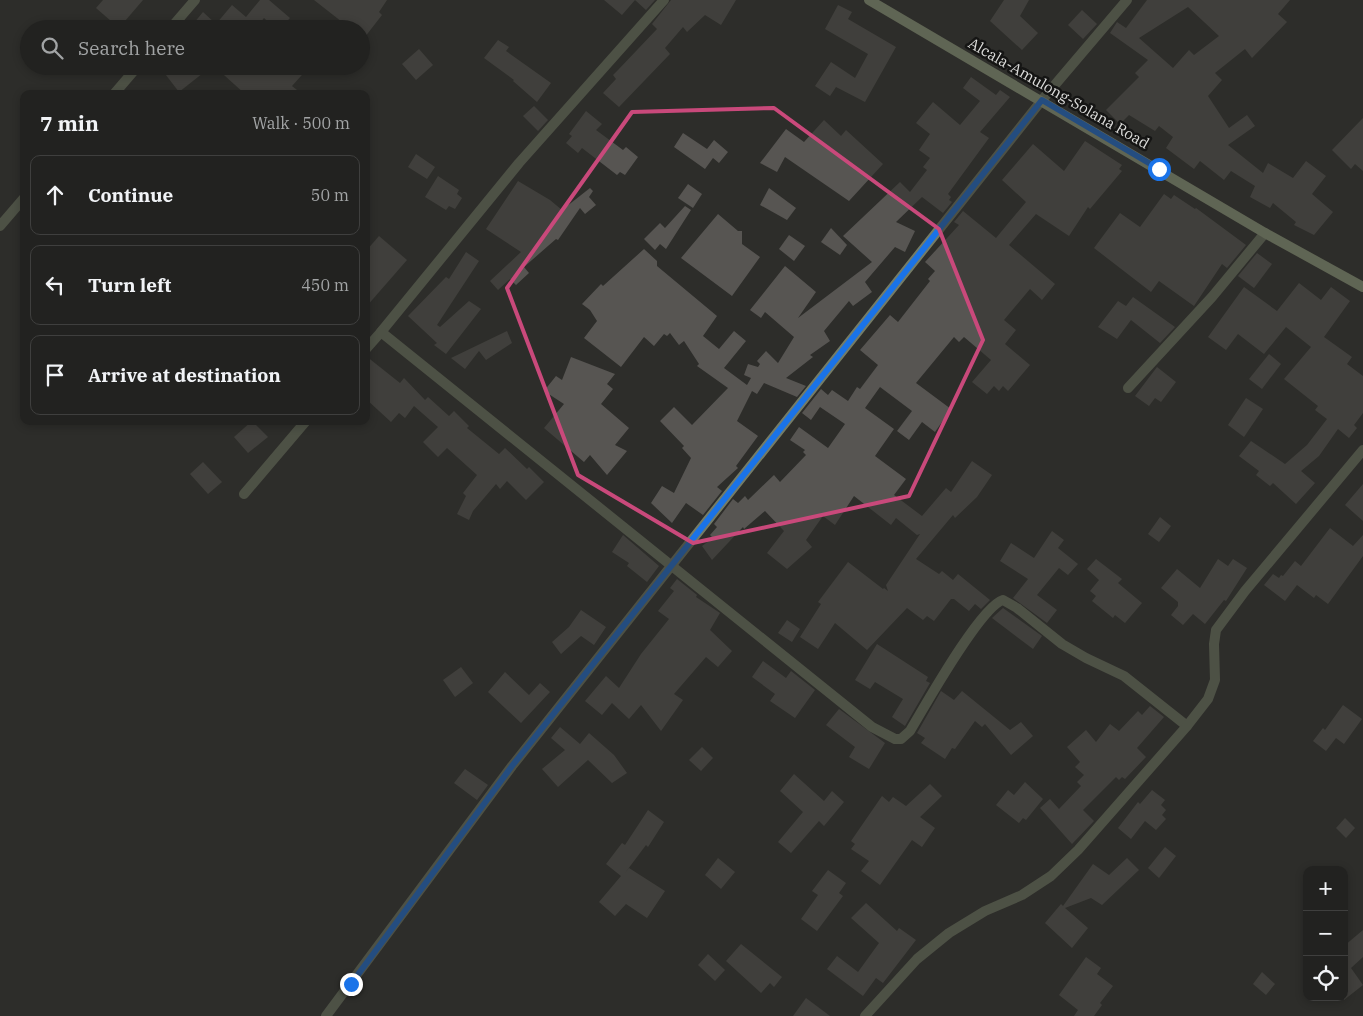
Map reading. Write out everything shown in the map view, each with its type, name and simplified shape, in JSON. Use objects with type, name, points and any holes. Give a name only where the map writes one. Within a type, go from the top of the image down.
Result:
[{"type":"main road","name":"Alcala-Amulong-Solana Road","points":[[869,0],[1042,100],[1265,233],[1363,287]]},
{"type":"street","points":[[178,20],[195,0]]},
{"type":"street","points":[[370,344],[519,163],[664,0]]},
{"type":"street","points":[[326,1016],[512,766],[1042,100],[1127,0]]},
{"type":"street","points":[[117,90],[130,75]]},
{"type":"street","points":[[0,226],[20,203]]},
{"type":"street","points":[[1128,388],[1212,297],[1265,233]]},
{"type":"street","points":[[381,332],[872,727],[895,739],[901,739],[910,731],[990,607],[1003,600],[1017,608],[1062,644],[1124,676],[1187,726]]},
{"type":"street","points":[[244,494],[303,425]]},
{"type":"street","points":[[864,1016],[917,959],[949,933],[985,911],[1022,895],[1051,876],[1078,850],[1187,726],[1208,699],[1215,680],[1214,644],[1216,630],[1245,591],[1363,450]]},
{"type":"highlighted area","points":[[774,108],[939,229],[983,340],[909,496],[693,543],[578,475],[507,288],[632,112]]},
{"type":"building","points":[[103,0],[143,0],[126,20],[110,20],[96,8]]},
{"type":"building","points":[[260,0],[269,0],[290,18],[288,20],[266,20],[264,18],[262,20],[219,20],[232,5],[246,17]]},
{"type":"building","points":[[314,0],[387,0],[379,12],[382,15],[370,30],[370,20],[340,20]]},
{"type":"building","points":[[604,0],[635,0],[622,15]]},
{"type":"building","points":[[635,0],[655,0],[646,10]]},
{"type":"building","points":[[671,0],[736,0],[721,25],[705,15],[687,32],[683,27],[665,48],[670,54],[619,107],[603,93],[616,79],[613,75],[657,29],[652,24]]},
{"type":"building","points":[[1004,0],[1029,0],[1020,16],[1038,33],[1022,50],[990,21]]},
{"type":"building","points":[[1147,0],[1290,0],[1278,14],[1287,22],[1252,58],[1245,49],[1215,73],[1222,80],[1208,96],[1229,128],[1247,115],[1255,126],[1228,145],[1263,173],[1268,163],[1293,178],[1306,161],[1326,176],[1312,194],[1333,212],[1314,235],[1294,225],[1296,222],[1273,203],[1270,208],[1250,197],[1255,186],[1231,171],[1224,180],[1200,161],[1194,169],[1166,148],[1173,137],[1159,126],[1155,131],[1129,115],[1120,124],[1106,110],[1139,77],[1135,73],[1148,60],[1110,33],[1117,22],[1126,28]],"holes":[[[1188,7],[1219,36],[1194,55],[1189,50],[1173,68],[1139,38]]]},
{"type":"building","points":[[838,5],[852,12],[848,19],[896,47],[865,102],[836,87],[830,96],[815,86],[831,62],[855,78],[868,54],[825,29]]},
{"type":"building","points":[[1082,10],[1097,24],[1083,39],[1068,25]]},
{"type":"building","points":[[203,12],[212,20],[196,20]]},
{"type":"building","points":[[498,40],[509,47],[506,51],[551,83],[537,102],[514,80],[484,58]]},
{"type":"building","points":[[419,49],[433,65],[416,80],[402,64]]},
{"type":"building","points":[[166,75],[201,75],[182,90],[177,90]]},
{"type":"building","points":[[224,75],[302,75],[292,86],[297,90],[241,90]]},
{"type":"building","points":[[971,77],[996,95],[1000,90],[1010,97],[980,132],[989,138],[948,194],[951,197],[949,200],[952,202],[943,213],[922,197],[896,222],[915,231],[905,252],[895,247],[865,282],[872,292],[853,306],[849,301],[824,331],[830,341],[810,355],[813,357],[786,378],[806,386],[797,397],[764,383],[757,394],[752,391],[737,421],[758,436],[736,466],[738,468],[717,487],[722,491],[703,515],[686,503],[672,523],[651,503],[662,486],[674,493],[691,458],[682,448],[684,446],[660,421],[674,407],[692,425],[728,388],[697,366],[699,364],[684,341],[679,345],[670,333],[667,336],[664,334],[654,346],[644,337],[621,367],[584,338],[597,321],[590,310],[582,304],[601,284],[603,286],[644,249],[657,261],[657,266],[717,316],[703,336],[719,349],[734,331],[746,341],[724,368],[747,385],[751,378],[744,375],[748,364],[758,367],[760,364],[757,361],[766,351],[778,363],[794,337],[765,312],[761,318],[750,310],[785,266],[816,292],[798,318],[872,262],[843,236],[900,182],[910,192],[927,170],[923,167],[930,158],[919,150],[930,134],[916,123],[933,102],[960,125],[980,101],[963,88]]},
{"type":"building","points":[[534,106],[548,120],[538,131],[523,116]]},
{"type":"building","points":[[586,111],[602,124],[596,130],[623,150],[626,147],[638,157],[625,175],[620,172],[617,175],[582,148],[578,153],[566,143],[572,136],[569,134]]},
{"type":"building","points":[[1363,118],[1363,171],[1355,164],[1351,169],[1332,150]]},
{"type":"building","points":[[824,120],[841,136],[846,130],[883,164],[849,201],[785,157],[777,172],[760,163],[786,129],[804,142]]},
{"type":"building","points":[[683,133],[707,149],[714,140],[728,152],[719,163],[713,158],[705,169],[674,147]]},
{"type":"building","points":[[1085,141],[1122,165],[1119,169],[1122,171],[1090,209],[1088,207],[1069,236],[1036,214],[1009,245],[1055,284],[1042,300],[1030,289],[1004,320],[1016,330],[1005,344],[1030,365],[1008,391],[1003,386],[999,391],[994,386],[987,394],[972,382],[991,360],[964,337],[959,342],[954,337],[916,383],[951,409],[935,432],[922,422],[909,440],[897,431],[912,411],[880,387],[865,408],[894,429],[875,456],[906,479],[894,495],[922,516],[946,488],[951,492],[972,461],[992,475],[977,497],[955,518],[953,515],[916,559],[939,574],[942,571],[953,580],[958,574],[990,600],[981,609],[975,604],[969,611],[954,599],[951,599],[934,621],[927,616],[923,620],[907,608],[867,650],[835,623],[818,649],[800,637],[821,604],[818,602],[848,562],[888,591],[886,585],[920,534],[917,535],[896,518],[891,525],[854,496],[835,525],[823,516],[806,540],[812,547],[787,569],[767,553],[784,531],[765,511],[744,529],[743,527],[712,560],[702,546],[713,538],[710,535],[717,527],[714,524],[733,499],[738,503],[745,496],[748,500],[774,475],[780,482],[806,455],[803,452],[805,450],[790,440],[799,427],[828,448],[845,424],[820,407],[811,420],[802,413],[821,389],[828,395],[832,390],[848,401],[857,387],[860,389],[878,365],[860,350],[890,315],[898,322],[930,281],[928,279],[935,271],[925,262],[959,225],[954,222],[963,211],[996,238],[1026,202],[1002,180],[1033,144],[1064,171]]},
{"type":"building","points":[[416,154],[435,167],[427,179],[408,167]]},
{"type":"building","points":[[438,176],[459,190],[457,194],[462,198],[455,209],[449,206],[446,210],[425,197]]},
{"type":"building","points":[[518,181],[550,200],[562,210],[590,188],[593,191],[589,197],[596,205],[585,214],[580,208],[558,240],[556,239],[524,267],[529,273],[516,285],[510,279],[498,290],[490,281],[521,252],[486,229]]},
{"type":"building","points":[[688,184],[702,194],[693,208],[678,198]]},
{"type":"building","points":[[769,188],[796,208],[787,220],[760,205]]},
{"type":"building","points":[[1164,194],[1171,199],[1174,195],[1196,208],[1246,245],[1227,268],[1222,264],[1194,306],[1159,281],[1151,292],[1094,248],[1120,213],[1140,227]]},
{"type":"building","points":[[685,206],[691,210],[666,249],[660,244],[655,250],[644,239],[660,223],[665,228]]},
{"type":"building","points":[[718,214],[738,231],[742,231],[742,244],[760,257],[732,296],[681,258]]},
{"type":"building","points":[[831,228],[847,245],[840,255],[821,242]]},
{"type":"building","points":[[789,235],[805,246],[794,261],[779,249]]},
{"type":"building","points":[[379,236],[407,260],[370,302],[370,246]]},
{"type":"building","points":[[466,252],[479,261],[437,325],[440,327],[469,301],[481,309],[446,354],[434,345],[437,343],[408,316],[446,277],[449,279]]},
{"type":"building","points":[[1257,253],[1272,264],[1254,288],[1238,276]]},
{"type":"building","points":[[1299,283],[1321,300],[1331,287],[1350,301],[1324,337],[1352,357],[1347,364],[1363,376],[1363,413],[1354,425],[1357,428],[1349,438],[1338,429],[1319,456],[1301,471],[1315,483],[1296,504],[1273,483],[1270,486],[1256,475],[1259,471],[1239,456],[1251,441],[1285,464],[1307,445],[1327,419],[1315,410],[1318,406],[1284,379],[1311,347],[1286,327],[1264,354],[1238,334],[1226,350],[1208,337],[1244,287],[1277,311]]},
{"type":"building","points":[[1133,297],[1175,327],[1160,343],[1131,320],[1117,339],[1098,327],[1118,301],[1126,306]]},
{"type":"building","points":[[507,331],[512,343],[486,360],[479,351],[465,369],[451,358]]},
{"type":"building","points":[[1269,354],[1281,364],[1262,389],[1249,379]]},
{"type":"building","points":[[571,357],[615,374],[607,384],[613,389],[601,404],[629,428],[615,445],[627,451],[607,475],[590,455],[584,462],[544,428],[564,404],[544,391],[556,376],[562,380]]},
{"type":"building","points":[[370,359],[400,383],[404,378],[425,400],[428,397],[449,416],[454,411],[469,426],[467,428],[499,454],[505,448],[544,482],[526,500],[507,481],[500,489],[496,484],[473,511],[469,520],[457,514],[466,496],[463,493],[477,475],[447,448],[438,457],[423,442],[438,427],[414,406],[405,418],[399,413],[391,422],[370,403]]},
{"type":"building","points":[[1157,367],[1176,382],[1161,402],[1155,398],[1149,406],[1135,396]]},
{"type":"building","points":[[1246,398],[1263,409],[1244,437],[1228,425]]},
{"type":"building","points":[[248,425],[256,425],[268,437],[248,453],[234,437]]},
{"type":"building","points":[[203,462],[222,482],[208,494],[190,474]]},
{"type":"building","points":[[1363,484],[1363,521],[1345,505]]},
{"type":"building","points":[[1160,517],[1171,526],[1159,542],[1148,534]]},
{"type":"building","points":[[1330,528],[1353,546],[1363,535],[1363,556],[1328,604],[1316,595],[1314,598],[1297,585],[1285,601],[1264,585],[1273,574],[1279,578],[1281,575],[1283,576],[1295,561],[1301,566]]},
{"type":"building","points":[[1052,531],[1064,540],[1058,548],[1078,564],[1068,575],[1059,568],[1037,595],[1057,610],[1047,623],[1013,598],[1028,579],[1000,561],[1011,543],[1034,558]]},
{"type":"building","points":[[623,535],[659,566],[647,582],[627,566],[629,563],[612,552]]},
{"type":"building","points":[[1096,559],[1122,579],[1118,583],[1142,603],[1125,623],[1115,615],[1113,618],[1092,601],[1096,596],[1090,591],[1099,580],[1087,569]]},
{"type":"building","points":[[1218,559],[1228,566],[1233,559],[1247,568],[1226,601],[1224,600],[1205,624],[1193,614],[1183,625],[1171,615],[1178,606],[1178,602],[1161,588],[1177,569],[1200,588]]},
{"type":"building","points":[[677,579],[697,595],[696,597],[720,613],[710,630],[732,651],[718,667],[706,657],[674,694],[683,700],[661,731],[641,705],[629,719],[612,703],[602,715],[585,701],[606,676],[619,688],[641,654],[669,619],[658,611],[674,591],[670,588]]},
{"type":"building","points":[[1003,608],[1042,636],[1033,649],[992,618]]},
{"type":"building","points":[[581,610],[606,627],[594,645],[581,636],[561,654],[552,642],[569,627]]},
{"type":"building","points":[[787,620],[800,629],[792,642],[778,633]]},
{"type":"building","points":[[877,644],[928,677],[926,681],[930,683],[905,726],[892,717],[903,699],[875,682],[870,689],[855,680]]},
{"type":"building","points":[[763,661],[786,678],[791,671],[815,690],[795,718],[770,701],[775,694],[752,677]]},
{"type":"building","points":[[461,667],[473,683],[455,697],[443,680]]},
{"type":"building","points":[[505,672],[529,695],[540,683],[550,692],[521,723],[488,692]]},
{"type":"building","points":[[941,691],[954,700],[962,691],[1010,730],[1021,722],[1033,736],[1011,755],[985,724],[982,727],[975,721],[955,749],[952,748],[945,759],[921,743],[925,738],[917,733]]},
{"type":"building","points":[[1343,705],[1362,719],[1344,744],[1336,738],[1326,751],[1313,741],[1323,728],[1325,730]]},
{"type":"building","points":[[1150,706],[1164,717],[1137,748],[1146,757],[1125,779],[1122,777],[1119,780],[1116,777],[1083,810],[1094,821],[1072,844],[1040,808],[1050,799],[1059,809],[1081,786],[1077,782],[1084,775],[1075,767],[1080,762],[1067,747],[1086,730],[1096,742],[1110,724],[1119,731],[1138,711],[1142,715]]},
{"type":"building","points":[[839,709],[885,743],[869,769],[849,757],[855,747],[826,725]]},
{"type":"building","points":[[560,727],[580,744],[589,733],[614,755],[627,773],[612,783],[588,760],[558,787],[542,769],[565,750],[551,738]]},
{"type":"building","points":[[702,747],[713,758],[701,771],[689,760]]},
{"type":"building","points":[[465,769],[488,785],[477,800],[454,783]]},
{"type":"building","points":[[794,774],[824,801],[832,791],[844,802],[824,826],[819,821],[791,853],[778,842],[803,812],[780,791]]},
{"type":"building","points":[[1025,782],[1043,799],[1026,820],[1023,818],[1019,823],[996,805],[1008,790],[1014,795]]},
{"type":"building","points":[[930,784],[942,796],[920,817],[935,828],[922,847],[912,840],[880,885],[861,871],[869,861],[851,849],[855,844],[851,841],[882,796],[889,802],[893,797],[906,806]]},
{"type":"building","points":[[1152,790],[1165,800],[1161,805],[1166,810],[1162,815],[1166,819],[1156,830],[1145,821],[1131,839],[1118,828],[1138,802],[1140,804]]},
{"type":"building","points":[[648,810],[664,822],[648,847],[646,845],[625,873],[629,868],[665,891],[647,918],[626,904],[615,916],[599,902],[621,876],[606,864],[622,843],[625,845]]},
{"type":"building","points":[[1345,818],[1355,828],[1346,838],[1336,828]]},
{"type":"building","points":[[1165,847],[1176,856],[1159,878],[1148,868]]},
{"type":"building","points":[[718,858],[735,872],[721,889],[705,875]]},
{"type":"building","points":[[1127,858],[1139,870],[1102,905],[1091,898],[1065,908],[1088,928],[1072,948],[1045,923],[1061,904],[1063,906],[1093,864],[1109,875]]},
{"type":"building","points":[[828,870],[846,883],[839,893],[843,896],[817,931],[801,919],[818,895],[812,891]]},
{"type":"building","points":[[866,903],[897,931],[899,928],[916,940],[883,983],[876,978],[863,996],[827,969],[837,956],[858,972],[879,943],[851,918]]},
{"type":"building","points":[[1363,930],[1363,957],[1351,968],[1363,985],[1348,997],[1348,956],[1348,943]]},
{"type":"building","points":[[741,944],[782,977],[774,987],[770,983],[761,993],[726,961]]},
{"type":"building","points":[[708,954],[725,970],[715,981],[698,965]]},
{"type":"building","points":[[1086,957],[1101,968],[1097,974],[1113,986],[1100,1003],[1102,1005],[1094,1016],[1074,1016],[1078,1010],[1059,995]]},
{"type":"building","points":[[1262,972],[1275,984],[1266,995],[1253,984]]},
{"type":"building","points":[[806,998],[830,1016],[793,1016]]},
{"type":"route","points":[[351,984],[512,766],[1042,100],[1159,169]]}]
